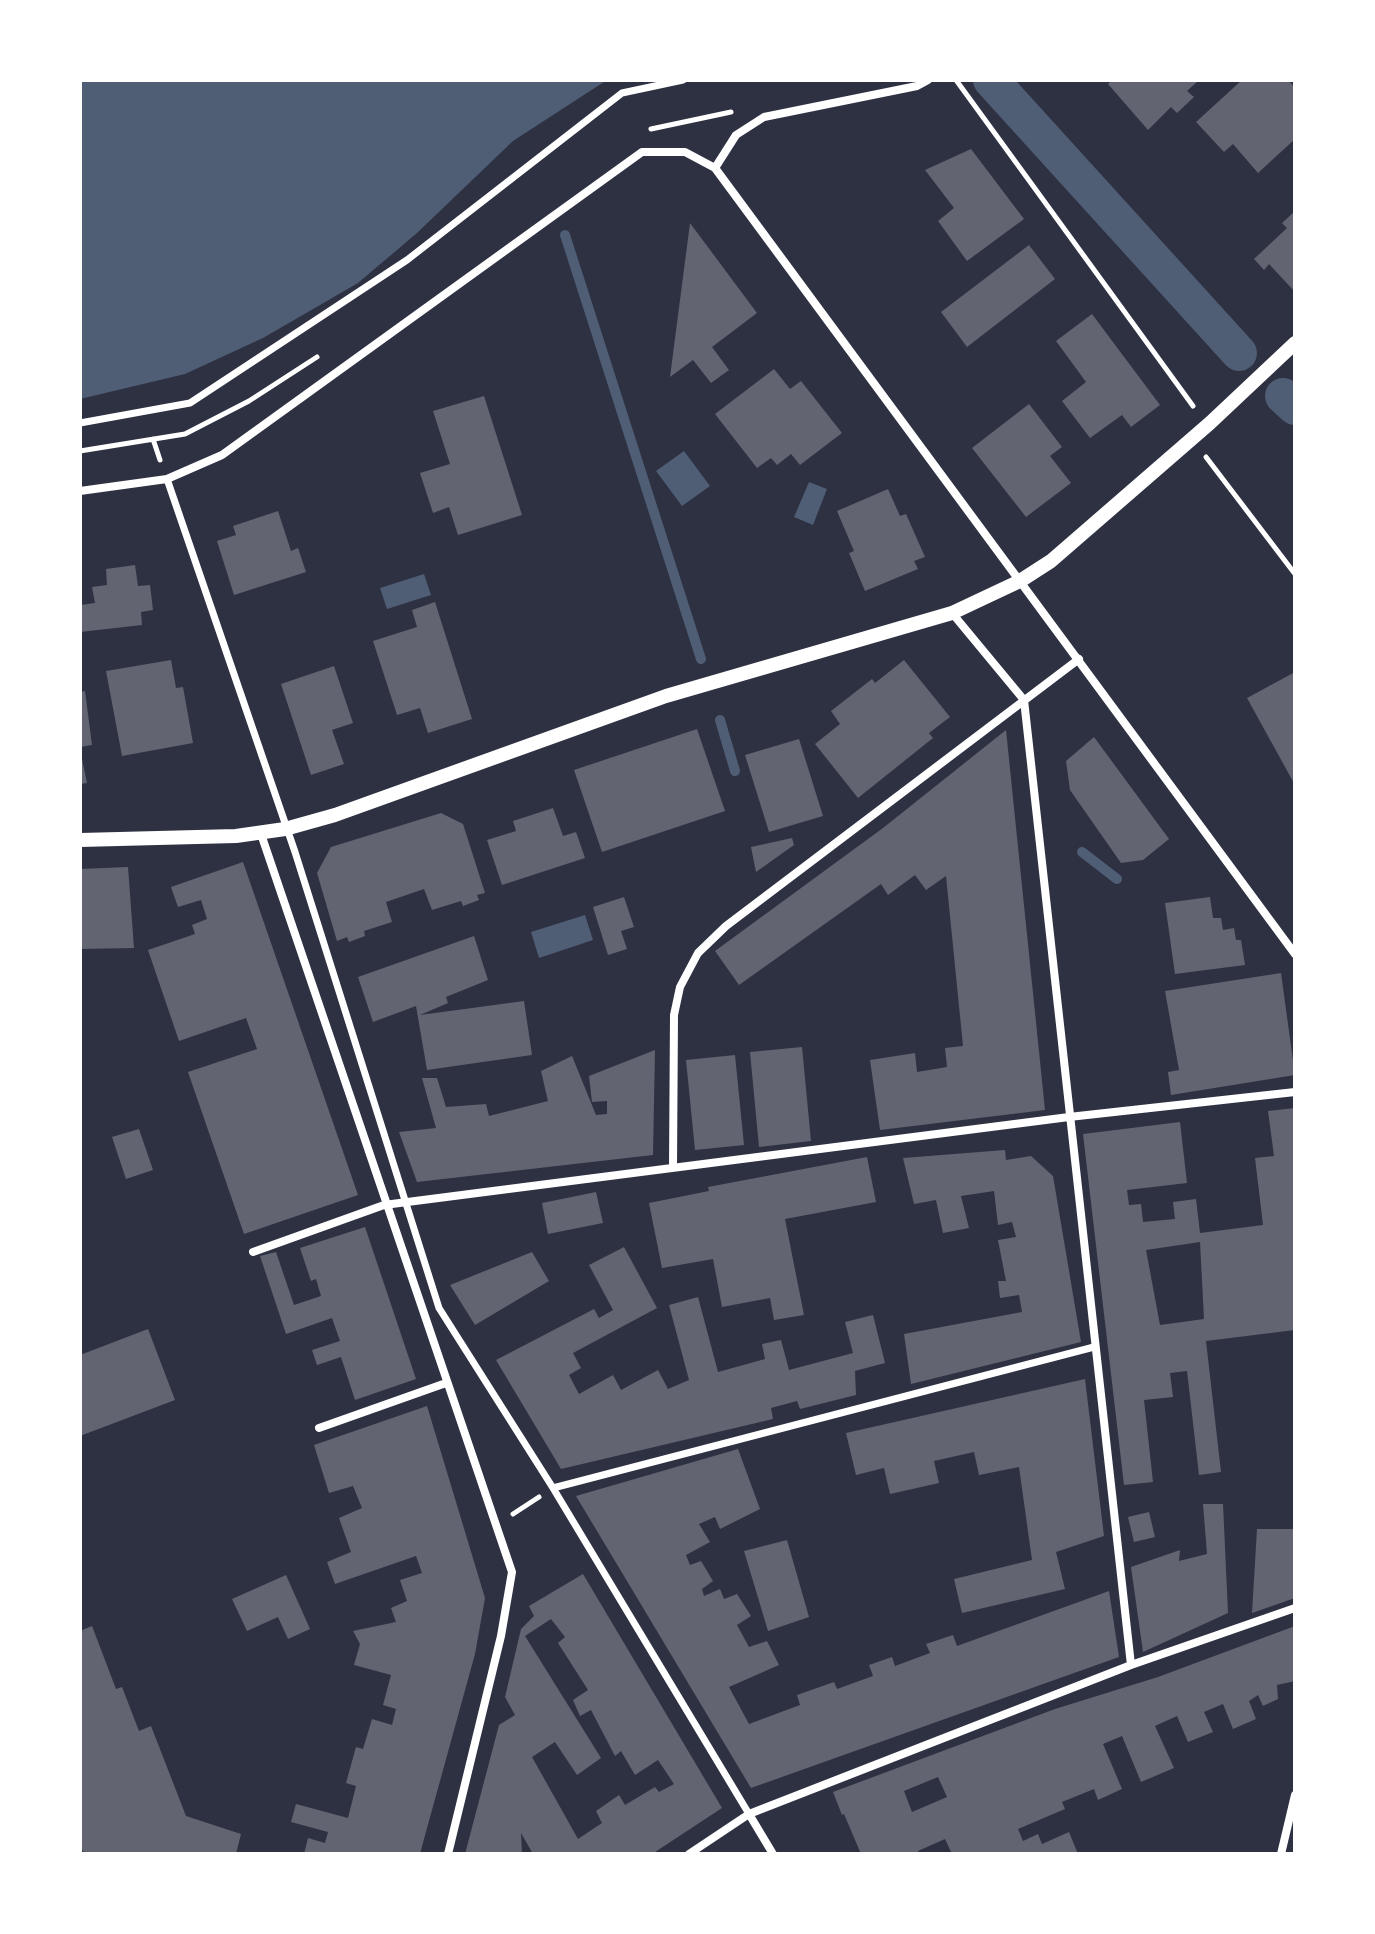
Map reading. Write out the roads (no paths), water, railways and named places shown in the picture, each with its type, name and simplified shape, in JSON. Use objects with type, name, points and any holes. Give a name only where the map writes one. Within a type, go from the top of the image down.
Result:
[{"type":"street","points":[[80,423],[190,403],[407,260],[622,93],[683,80]]},
{"type":"street","points":[[715,168],[736,135],[764,117],[917,86],[928,80]]},
{"type":"street","points":[[80,491],[167,479],[222,455],[642,152],[685,152],[715,168],[1295,954]]},
{"type":"street","points":[[80,840],[261,834],[285,829],[335,815],[666,696],[952,613],[1020,581],[1076,541],[1295,343]]},
{"type":"street","points":[[167,479],[285,829],[439,1308],[553,1488],[773,1854]]},
{"type":"street","points":[[952,613],[1024,700],[1131,1665]]},
{"type":"street","points":[[673,1167],[674,1015],[680,987],[698,953],[726,926],[1079,659]]},
{"type":"street","points":[[261,834],[384,1205],[512,1572],[501,1636],[448,1854]]},
{"type":"street","points":[[253,1252],[384,1205],[1069,1117],[1295,1092]]},
{"type":"street","points":[[553,1488],[1094,1347]]},
{"type":"street","points":[[319,1428],[446,1383]]},
{"type":"street","points":[[689,1854],[749,1814],[1131,1665],[1295,1608]]},
{"type":"street","points":[[1281,1854],[1295,1795]]},
{"type":"water","points":[[80,80],[607,80],[513,141],[417,233],[358,283],[263,338],[185,374],[80,399]]},
{"type":"water","points":[[684,451],[710,486],[682,506],[656,471]]},
{"type":"water","points":[[809,482],[827,489],[813,525],[794,517]]},
{"type":"water","points":[[424,574],[431,595],[387,609],[380,588]]},
{"type":"water","points":[[585,915],[593,940],[539,958],[531,932]]},
{"type":"waterway","points":[[991,80],[1239,353]]},
{"type":"waterway","points":[[565,235],[701,659]]},
{"type":"waterway","points":[[1283,396],[1295,407]]},
{"type":"waterway","points":[[720,720],[735,771]]},
{"type":"waterway","points":[[1082,852],[1117,879]]}]
